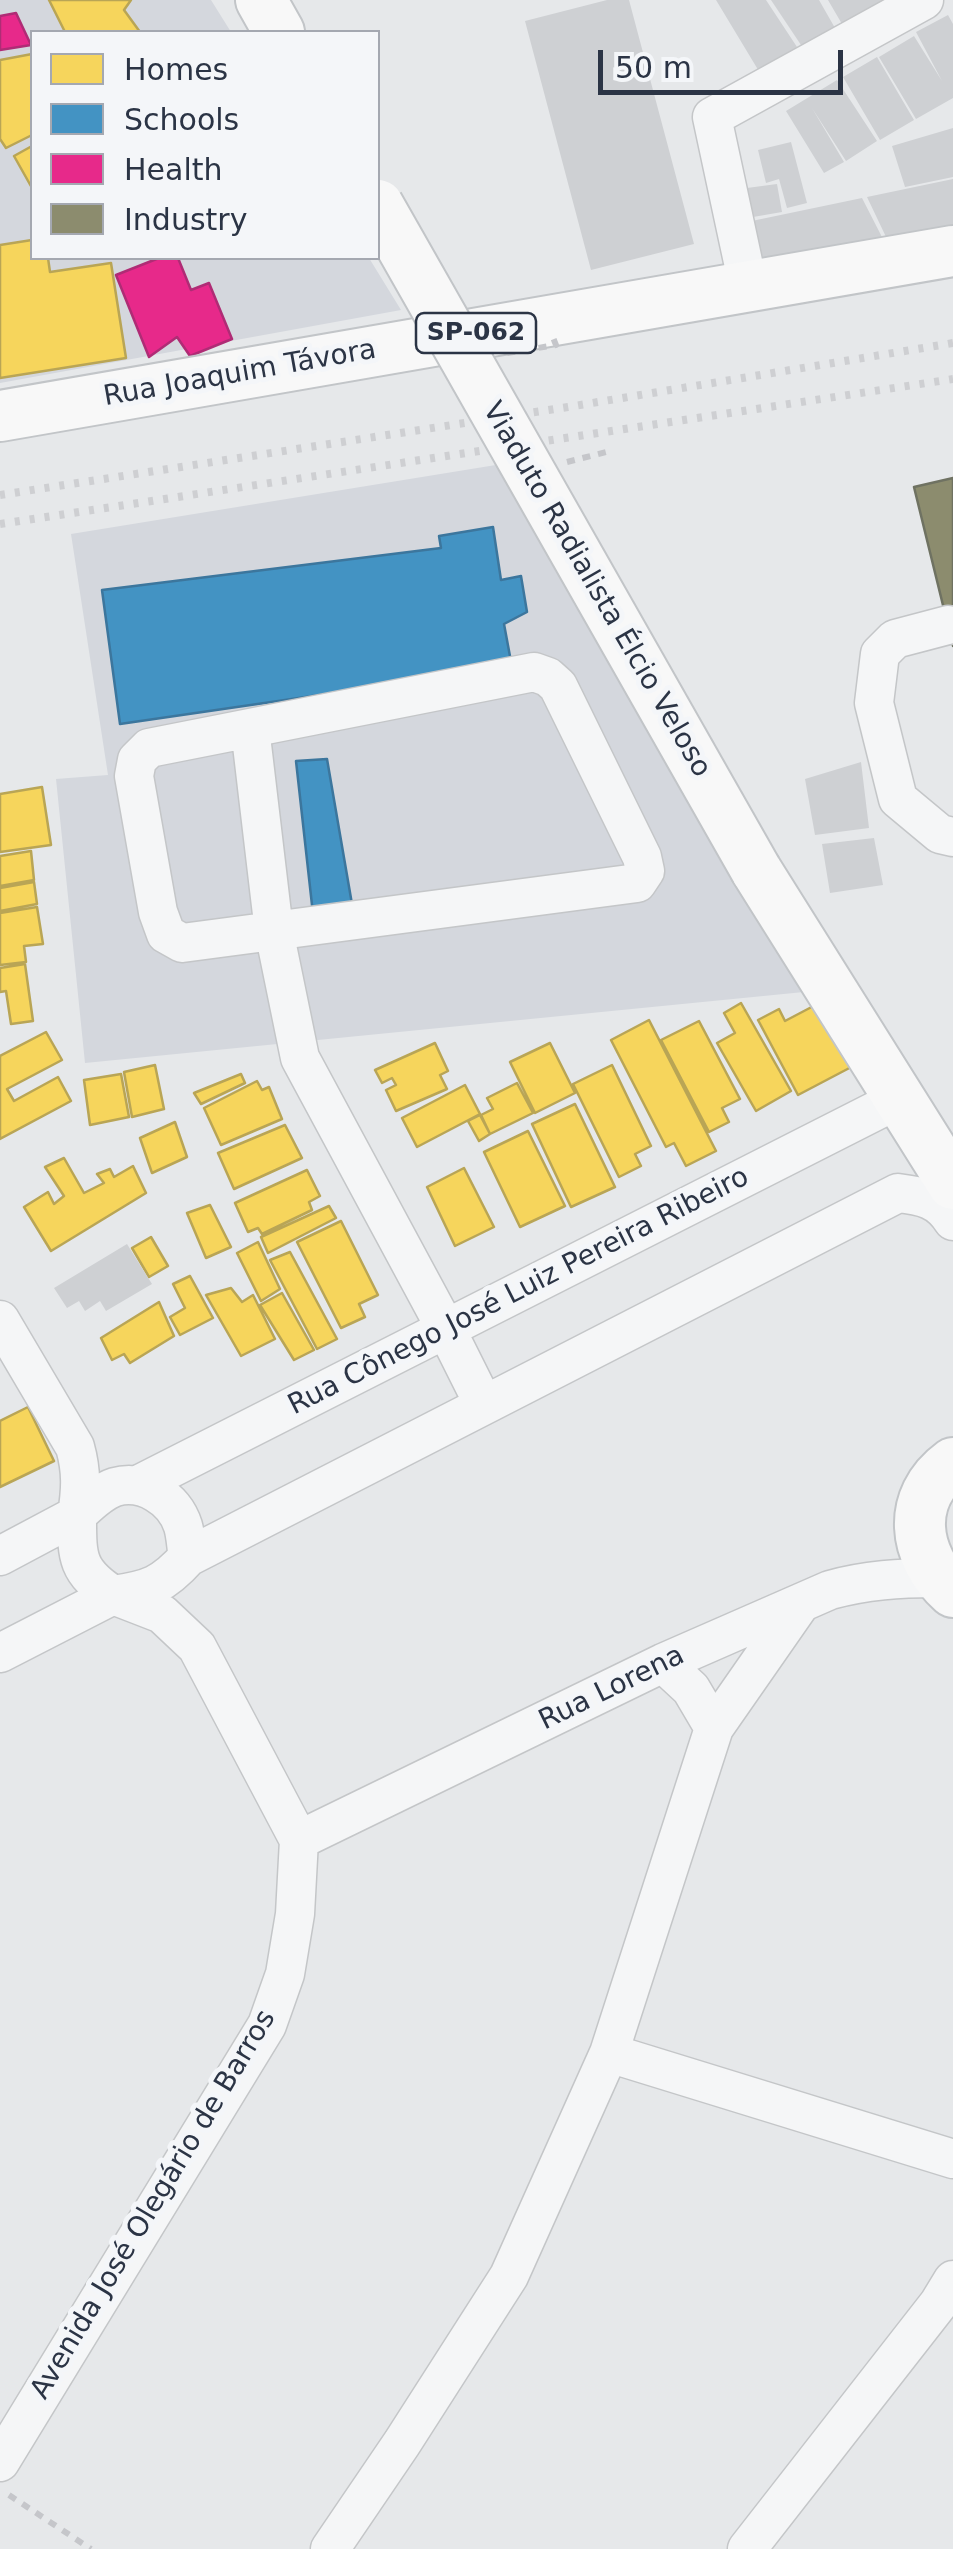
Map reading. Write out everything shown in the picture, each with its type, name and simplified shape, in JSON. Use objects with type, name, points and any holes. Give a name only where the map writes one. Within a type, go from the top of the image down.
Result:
[{"type":"main road","points":[[260,0],[278,30]]},
{"type":"main road","name":"Viaduto Radialista Élcio Veloso","points":[[380,209],[756,870],[953,1184]]},
{"type":"main road","name":"Rua Joaquim Távora","points":[[0,416],[953,251]]},
{"type":"main road","points":[[945,1585],[926,1557],[920,1534],[921,1511],[930,1489],[953,1464]]},
{"type":"street","points":[[748,286],[712,117],[924,0]]},
{"type":"street","points":[[948,625],[895,639],[880,654],[874,703],[898,799],[940,834],[953,837]]},
{"type":"street","points":[[534,672],[558,686],[642,857],[645,872],[637,883],[274,931],[182,944],[166,934],[158,912],[134,776],[136,760],[149,748],[534,672]]},
{"type":"street","points":[[250,728],[274,931],[300,1058],[484,1405]]},
{"type":"street","name":"Rua Cônego José Luiz Pereira Ribeiro","points":[[0,1556],[77,1515],[114,1488],[138,1485],[901,1098]]},
{"type":"street","points":[[0,1653],[113,1595],[160,1584],[188,1557],[898,1193],[928,1197],[945,1208],[953,1221]]},
{"type":"street","points":[[0,1320],[74,1447],[82,1486],[77,1548],[92,1582],[113,1595]]},
{"type":"street","points":[[138,1485],[161,1496],[175,1509],[183,1526],[188,1557]]},
{"type":"street","name":"Rua Lorena","points":[[299,1840],[663,1663],[830,1590],[858,1582],[945,1585]]},
{"type":"street","name":"Avenida José Olegário de Barros","points":[[0,2462],[267,2025],[286,1974],[296,1914],[299,1840],[198,1646],[162,1614],[113,1595]]},
{"type":"street","points":[[330,2549],[509,2276],[609,2052],[714,1728],[801,1603]]},
{"type":"street","points":[[663,1663],[691,1690],[714,1728]]},
{"type":"street","points":[[609,2052],[953,2158]]},
{"type":"street","points":[[746,2549],[940,2302],[953,2280]]},
{"type":"path","points":[[566,463],[606,452]]},
{"type":"path","points":[[0,2490],[91,2549]]},
{"type":"shaded area","points":[[0,0],[211,0],[230,30],[30,30],[30,260],[370,260],[401,310],[0,383]]},
{"type":"shaded area","points":[[502,464],[814,991],[85,1063],[56,779],[108,775],[71,534]]},
{"type":"building: Homes","points":[[49,0],[131,0],[124,10],[139,30],[64,30]]},
{"type":"building: Homes","points":[[30,54],[30,136],[6,148],[0,139],[0,60]]},
{"type":"building: Homes","points":[[30,147],[30,184],[14,156]]},
{"type":"building: Homes","points":[[30,240],[30,260],[48,260],[50,272],[111,263],[126,358],[0,378],[0,245]]},
{"type":"building: Homes","points":[[42,787],[51,845],[0,852],[0,794]]},
{"type":"building: Homes","points":[[31,851],[34,880],[0,886],[0,856]]},
{"type":"building: Homes","points":[[34,882],[37,904],[0,911],[0,888]]},
{"type":"building: Homes","points":[[37,907],[43,944],[24,946],[26,962],[0,965],[0,913]]},
{"type":"building: Homes","points":[[25,964],[33,1021],[11,1024],[6,991],[0,992],[0,968]]},
{"type":"building: Homes","points":[[823,1001],[857,1064],[798,1095],[758,1020],[779,1009],[785,1021]]},
{"type":"building: Homes","points":[[741,1003],[791,1091],[756,1111],[717,1043],[735,1033],[724,1013]]},
{"type":"building: Homes","points":[[649,1020],[716,1151],[686,1166],[674,1143],[666,1147],[611,1040]]},
{"type":"building: Homes","points":[[699,1021],[740,1099],[722,1108],[729,1122],[709,1132],[661,1040]]},
{"type":"building: Homes","points":[[46,1032],[62,1060],[7,1089],[14,1101],[58,1077],[71,1101],[0,1139],[0,1056]]},
{"type":"building: Homes","points":[[435,1043],[448,1071],[440,1075],[447,1089],[396,1111],[386,1090],[396,1085],[392,1078],[382,1083],[375,1070]]},
{"type":"building: Homes","points":[[550,1043],[575,1093],[535,1113],[510,1062]]},
{"type":"building: Homes","points":[[155,1065],[164,1109],[132,1117],[124,1072]]},
{"type":"building: Homes","points":[[612,1065],[651,1146],[635,1154],[641,1166],[619,1177],[573,1084]]},
{"type":"building: Homes","points":[[121,1074],[129,1117],[90,1125],[84,1080]]},
{"type":"building: Homes","points":[[241,1074],[245,1083],[201,1104],[194,1093]]},
{"type":"building: Homes","points":[[257,1081],[262,1090],[269,1087],[282,1119],[221,1145],[204,1108]]},
{"type":"building: Homes","points":[[517,1083],[533,1113],[490,1134],[481,1115],[493,1109],[487,1098]]},
{"type":"building: Homes","points":[[465,1085],[480,1114],[417,1147],[402,1118]]},
{"type":"building: Homes","points":[[575,1104],[615,1187],[571,1207],[532,1124]]},
{"type":"building: Homes","points":[[480,1115],[490,1134],[479,1141],[468,1121]]},
{"type":"building: Homes","points":[[175,1122],[187,1157],[152,1173],[140,1138]]},
{"type":"building: Homes","points":[[285,1125],[302,1158],[234,1189],[218,1153]]},
{"type":"building: Homes","points":[[528,1131],[565,1206],[520,1227],[484,1152]]},
{"type":"building: Homes","points":[[64,1158],[84,1193],[104,1183],[97,1174],[110,1169],[114,1177],[133,1166],[146,1193],[51,1251],[24,1207],[48,1192],[54,1204],[64,1196],[45,1167]]},
{"type":"building: Homes","points":[[464,1168],[494,1227],[455,1246],[427,1187]]},
{"type":"building: Homes","points":[[307,1170],[320,1196],[309,1202],[312,1210],[262,1234],[258,1228],[248,1232],[235,1203]]},
{"type":"building: Homes","points":[[210,1205],[231,1247],[206,1258],[187,1213]]},
{"type":"building: Homes","points":[[329,1206],[336,1218],[268,1253],[261,1237]]},
{"type":"building: Homes","points":[[341,1221],[378,1295],[359,1304],[365,1317],[341,1328],[297,1242]]},
{"type":"building: Homes","points":[[151,1237],[168,1266],[149,1277],[132,1248]]},
{"type":"building: Homes","points":[[258,1242],[280,1289],[261,1301],[237,1253]]},
{"type":"building: Homes","points":[[290,1252],[337,1339],[317,1349],[270,1260]]},
{"type":"building: Homes","points":[[190,1276],[213,1318],[180,1335],[170,1317],[185,1308],[173,1284]]},
{"type":"building: Homes","points":[[231,1288],[242,1302],[253,1295],[275,1339],[241,1356],[206,1295]]},
{"type":"building: Homes","points":[[282,1293],[314,1350],[294,1360],[260,1305]]},
{"type":"building: Homes","points":[[159,1302],[174,1336],[130,1363],[124,1354],[112,1360],[101,1338]]},
{"type":"building: Homes","points":[[28,1407],[54,1461],[0,1487],[0,1421]]},
{"type":"building: Schools","points":[[493,527],[501,580],[521,576],[527,612],[504,624],[512,667],[120,724],[102,590],[441,548],[439,536]]},
{"type":"building: Schools","points":[[327,759],[353,910],[313,914],[296,761]]},
{"type":"building: Health","points":[[16,13],[30,45],[0,50],[0,16]]},
{"type":"building: Health","points":[[154,260],[179,260],[191,290],[209,283],[232,339],[190,356],[177,337],[149,357],[116,275]]},
{"type":"building: Industry","points":[[953,478],[953,646],[914,487]]},
{"type":"building: Other","points":[[607,0],[629,0],[694,244],[591,270],[525,21]]},
{"type":"building: Other","points":[[716,0],[766,0],[799,50],[760,73]]},
{"type":"building: Other","points":[[771,0],[819,0],[835,28],[803,48]]},
{"type":"building: Other","points":[[828,0],[884,0],[842,24]]},
{"type":"building: Other","points":[[948,15],[953,24],[953,98],[916,119],[879,57],[914,36],[942,81],[916,32]]},
{"type":"building: Other","points":[[877,57],[914,120],[880,140],[843,77]]},
{"type":"building: Other","points":[[837,80],[877,141],[846,161],[812,108],[844,162],[824,173],[786,111]]},
{"type":"building: Other","points":[[953,128],[953,177],[905,187],[892,146]]},
{"type":"building: Other","points":[[791,142],[807,203],[787,208],[779,179],[766,183],[758,150]]},
{"type":"building: Other","points":[[953,179],[953,225],[887,239],[867,197]]},
{"type":"building: Other","points":[[777,184],[782,212],[753,217],[747,188]]},
{"type":"building: Other","points":[[862,198],[883,239],[756,265],[747,222]]},
{"type":"building: Other","points":[[861,762],[869,828],[815,835],[805,779]]},
{"type":"building: Other","points":[[874,838],[883,885],[830,893],[822,844]]},
{"type":"building: Other","points":[[127,1244],[152,1284],[106,1311],[100,1301],[85,1311],[79,1301],[67,1308],[54,1288]]},
{"type":"railway","points":[[0,495],[953,343]]},
{"type":"railway","points":[[0,524],[953,379]]}]
